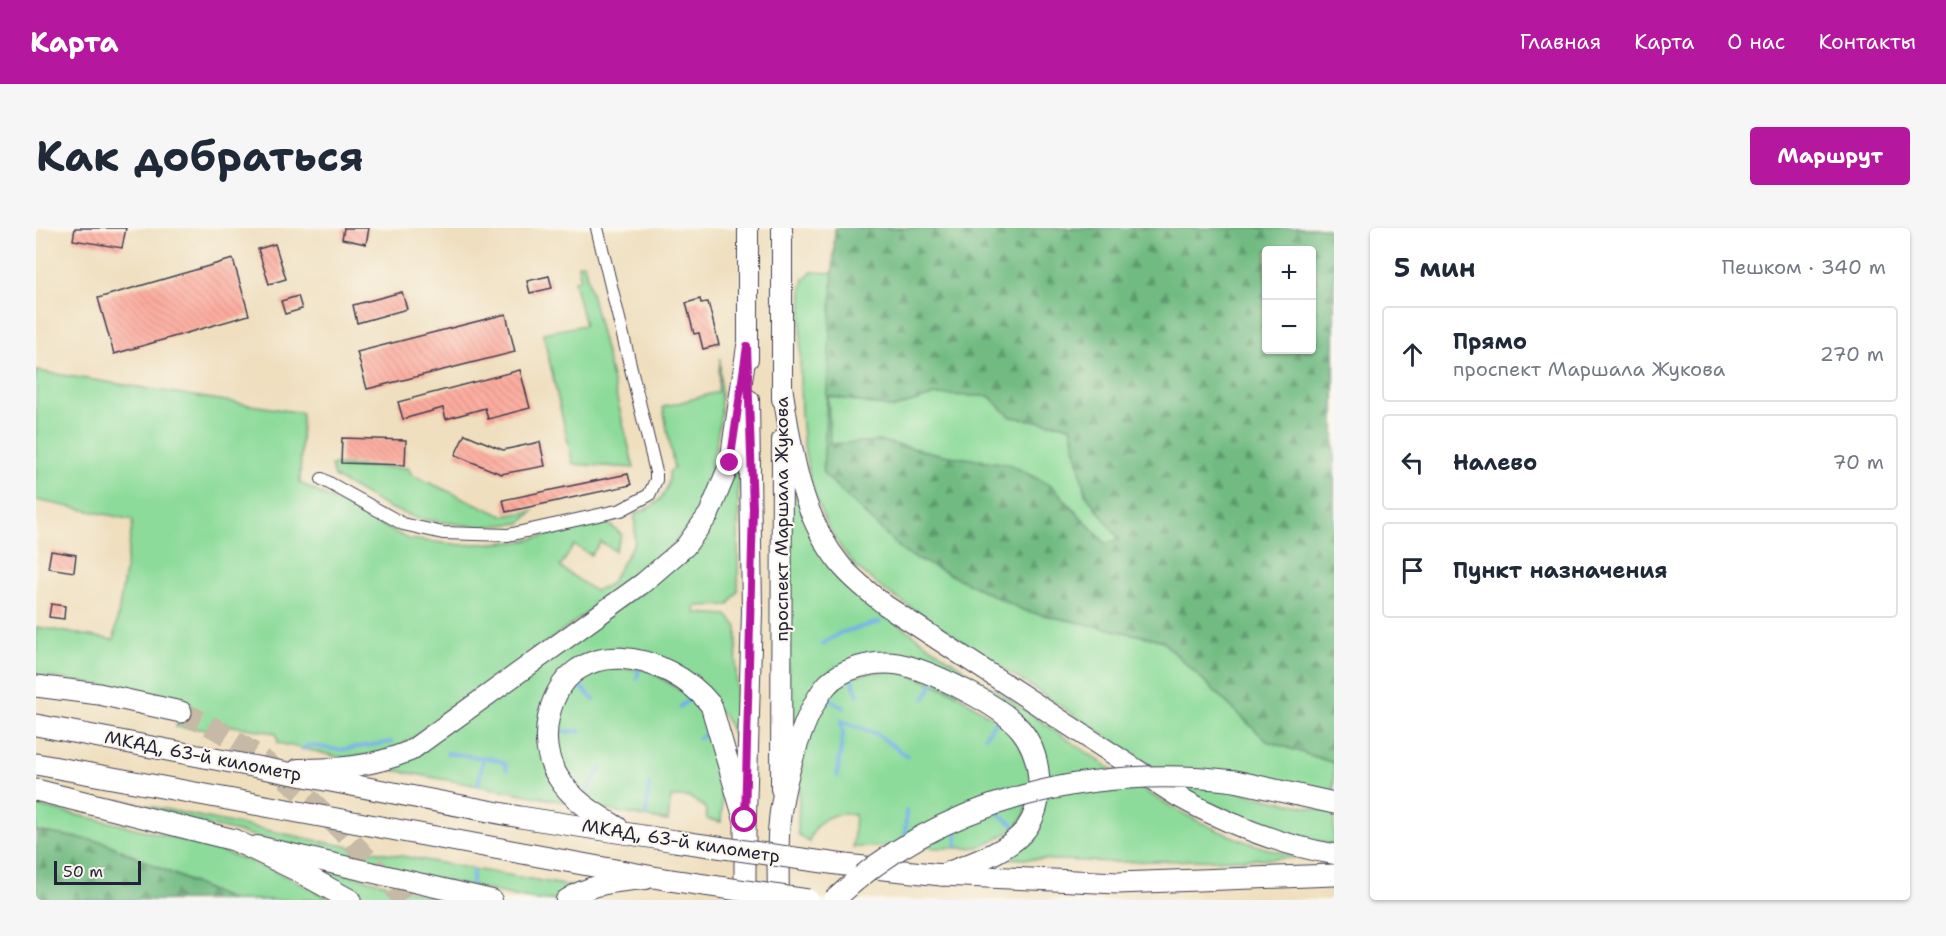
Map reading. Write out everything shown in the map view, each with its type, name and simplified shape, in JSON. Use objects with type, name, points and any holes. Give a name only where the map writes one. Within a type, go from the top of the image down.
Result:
[{"type":"highway","points":[[625,832],[577,800],[564,786],[552,767],[546,737],[552,703],[564,682],[592,662],[611,657],[631,657],[650,664],[703,694],[717,718],[745,820],[745,900]]},
{"type":"highway","points":[[778,900],[781,809],[810,711],[828,684],[842,674],[875,664],[896,664],[922,671],[976,698],[1021,730],[1036,764],[1040,788],[1035,812],[1025,829],[985,857],[942,875]]},
{"type":"highway","points":[[36,686],[99,694],[181,711]]},
{"type":"highway","name":"МКАД, 63-й километр","points":[[36,725],[520,817],[845,865],[942,875],[1118,883],[1334,875]]},
{"type":"highway","name":"МКАД, 63-й километр","points":[[36,764],[662,879],[808,900]]},
{"type":"highway","points":[[834,900],[910,843],[970,813],[1016,796],[1072,784],[1133,776],[1235,781],[1334,803]]},
{"type":"highway","points":[[36,790],[234,840],[344,896]]},
{"type":"main road","name":"проспект Маршала Жукова","points":[[745,820],[753,519],[747,346],[748,228]]},
{"type":"main road","name":"проспект Маршала Жукова","points":[[781,809],[782,228]]},
{"type":"main road","points":[[277,770],[350,769],[385,761],[410,751],[666,565],[697,532],[721,489],[730,463],[747,346]]},
{"type":"main road","points":[[782,386],[790,442],[808,504],[825,541],[840,564],[858,583],[893,610],[1177,796],[1210,814],[1251,831],[1312,850],[1334,854]]},
{"type":"main road","points":[[234,840],[414,884],[492,900]]},
{"type":"main road","points":[[566,900],[576,892],[598,885],[662,879]]},
{"type":"street","points":[[322,479],[403,524],[443,533],[508,535],[621,510],[649,495],[656,480],[656,472],[597,228]]},
{"type":"green space","points":[[835,228],[1334,228],[1334,763],[1267,741],[1161,640],[1025,611],[905,553],[823,473]],"holes":[[[935,395],[989,396],[1011,417],[1071,426],[1085,493],[1119,539],[1106,544],[1052,486],[1009,464],[943,455],[880,441],[830,444],[828,396],[894,408]]]},
{"type":"green space","points":[[578,264],[584,264],[634,468],[573,464],[543,333],[585,325],[574,281],[580,278]]},
{"type":"green space","points":[[811,272],[834,273],[823,473],[905,553],[1025,611],[1161,640],[1267,741],[1334,763],[1334,793],[1237,770],[1233,791],[1334,813],[1334,845],[1273,831],[1206,802],[884,590],[853,563],[832,533],[817,501],[802,431],[800,358],[802,286],[804,279]]},
{"type":"green space","points":[[720,358],[721,413],[713,465],[718,467],[703,505],[686,530],[669,549],[634,578],[432,728],[389,752],[343,758],[278,743],[276,733],[227,725],[225,731],[176,727],[184,702],[142,691],[36,675],[36,627],[114,640],[133,520],[36,500],[36,371],[302,413],[300,483],[408,539],[462,545],[524,541],[601,522],[609,524],[622,535],[615,551],[601,542],[591,555],[574,545],[560,567],[595,591],[610,584],[635,542],[635,514],[655,504],[667,488],[669,472],[674,468],[663,407],[718,392]]},
{"type":"green space","points":[[935,395],[989,396],[1011,417],[1071,426],[1085,493],[1120,538],[1106,544],[1052,486],[943,455],[880,441],[830,444],[828,396],[894,408]]},
{"type":"green space","points":[[331,465],[408,468],[412,475],[503,516],[533,511],[521,523],[480,527],[419,519],[387,507],[334,477]]},
{"type":"green space","points":[[738,470],[738,591],[729,605],[695,606],[696,613],[727,615],[737,627],[735,741],[724,715],[619,649],[546,701],[571,803],[388,769],[643,591]]},
{"type":"green space","points":[[795,486],[827,558],[858,596],[1103,764],[1163,802],[1225,834],[1292,855],[1293,858],[1114,862],[1005,858],[1046,775],[997,705],[862,661],[787,738],[791,487]]},
{"type":"green space","points":[[599,668],[647,669],[704,706],[719,763],[722,791],[721,822],[707,819],[705,807],[689,797],[671,797],[668,821],[602,809],[589,803],[557,760],[553,743],[561,704],[581,677]]},
{"type":"green space","points":[[898,670],[955,693],[1015,733],[1033,779],[1024,816],[1013,830],[983,846],[968,848],[853,847],[855,815],[839,814],[820,822],[809,842],[798,834],[799,793],[804,747],[819,706],[831,690],[847,678],[865,673]]},
{"type":"green space","points":[[120,800],[329,843],[575,887],[557,900],[535,900],[416,875],[118,803]]},
{"type":"green space","points":[[36,806],[188,841],[261,866],[297,881],[331,900],[231,900],[103,842],[36,831]]},
{"type":"green space","points":[[36,831],[103,842],[231,900],[36,900]]},
{"type":"green space","points":[[316,866],[434,897],[434,900],[368,900],[315,870]]},
{"type":"building","points":[[75,228],[126,228],[122,248],[73,240]]},
{"type":"building","points":[[344,228],[369,228],[366,244],[342,239]]},
{"type":"building","points":[[275,244],[286,279],[269,284],[258,249]]},
{"type":"building","points":[[233,259],[249,315],[114,354],[98,298]]},
{"type":"building","points":[[549,276],[552,288],[530,293],[527,281]]},
{"type":"building","points":[[402,292],[407,309],[357,323],[353,305]]},
{"type":"building","points":[[298,296],[302,309],[285,314],[281,301]]},
{"type":"building","points":[[700,299],[701,303],[708,302],[719,345],[703,349],[699,333],[694,334],[686,303]]},
{"type":"building","points":[[506,314],[515,352],[367,389],[357,352]]},
{"type":"building","points":[[520,370],[530,408],[488,419],[485,408],[446,419],[443,408],[403,419],[398,402]]},
{"type":"building","points":[[465,434],[503,450],[540,442],[545,466],[501,474],[455,455]]},
{"type":"building","points":[[342,438],[406,440],[405,465],[341,463]]},
{"type":"building","points":[[628,474],[631,485],[506,512],[503,500]]},
{"type":"building","points":[[51,551],[76,555],[74,572],[48,568]]},
{"type":"building","points":[[51,604],[65,606],[64,619],[49,617]]},
{"type":"waterway","points":[[822,644],[840,633],[880,622]]},
{"type":"waterway","points":[[637,679],[639,667]]},
{"type":"waterway","points":[[851,677],[858,695]]},
{"type":"waterway","points":[[925,698],[934,682]]},
{"type":"waterway","points":[[577,683],[594,700]]},
{"type":"waterway","points":[[680,707],[693,696]]},
{"type":"waterway","points":[[826,697],[844,708]]},
{"type":"waterway","points":[[985,736],[998,718]]},
{"type":"waterway","points":[[841,721],[877,734],[907,756]]},
{"type":"waterway","points":[[837,776],[843,734],[841,722]]},
{"type":"waterway","points":[[554,732],[581,731]]},
{"type":"waterway","points":[[698,738],[713,732]]},
{"type":"waterway","points":[[303,749],[308,745],[339,750],[391,742]]},
{"type":"waterway","points":[[447,753],[498,760],[505,764],[507,770]]},
{"type":"waterway","points":[[478,785],[483,758]]},
{"type":"waterway","points":[[584,795],[601,769]]},
{"type":"waterway","points":[[646,814],[649,785]]},
{"type":"waterway","points":[[905,839],[906,811]]},
{"type":"waterway","points":[[996,812],[1015,826]]},
{"type":"waterway","points":[[956,829],[957,846]]},
{"type":"waterway","points":[[471,890],[473,870]]},
{"type":"tunnel","points":[[181,712],[246,747],[275,769],[329,818],[404,900]]},
{"type":"route","points":[[730,463],[747,346],[753,508],[745,820]]}]
